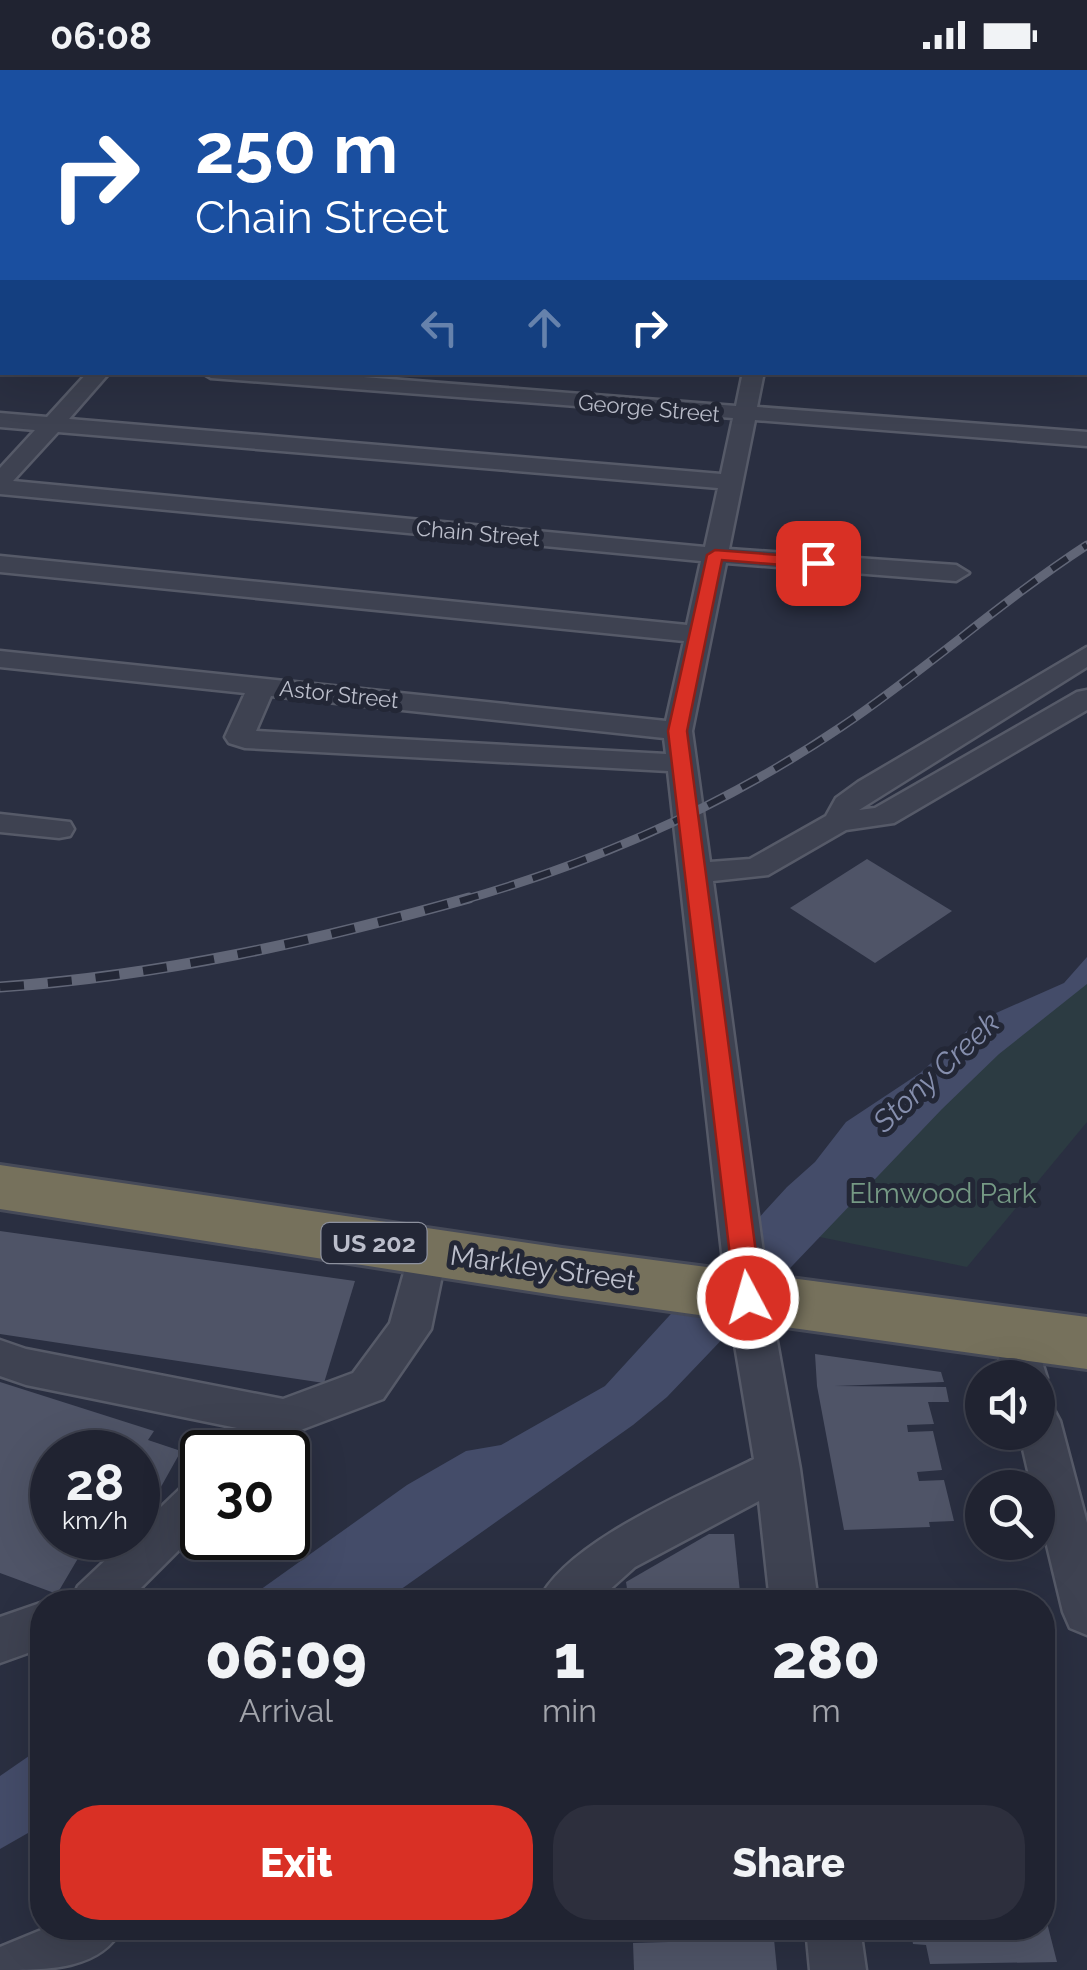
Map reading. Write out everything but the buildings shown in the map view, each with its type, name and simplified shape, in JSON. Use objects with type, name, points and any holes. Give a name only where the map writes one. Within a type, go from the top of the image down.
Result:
[{"type":"highway","name":"Markley Street","points":[[0,1187],[748,1298],[1020,1354],[1087,1343]]},
{"type":"street","points":[[0,485],[97,375]]},
{"type":"street","name":"George Street","points":[[247,375],[744,416],[1087,439]]},
{"type":"street","points":[[753,375],[678,731],[748,1298],[778,1469],[793,1590]]},
{"type":"street","points":[[0,420],[731,482]]},
{"type":"street","name":"Chain Street","points":[[0,485],[715,555],[956,574]]},
{"type":"street","points":[[0,564],[698,634]]},
{"type":"street","points":[[838,822],[846,804],[869,788],[1087,655]]},
{"type":"street","name":"Astor Street","points":[[0,658],[678,731]]},
{"type":"street","points":[[262,686],[238,737],[246,741],[273,738],[526,758],[681,763]]},
{"type":"street","points":[[694,873],[756,868],[838,822],[882,816],[1087,698]]},
{"type":"street","points":[[450,750],[465,708]]},
{"type":"street","points":[[0,823],[59,829]]},
{"type":"street","points":[[271,1430],[284,1418],[368,1386],[410,1329],[427,1251]]},
{"type":"street","points":[[0,1358],[26,1367],[284,1418]]},
{"type":"street","points":[[1045,1450],[1087,1612]]},
{"type":"street","points":[[576,1590],[619,1552],[778,1469]]},
{"type":"street","points":[[107,1590],[180,1519]]},
{"type":"street","points":[[0,1640],[30,1629]]},
{"type":"street","points":[[11,1970],[77,1940]]},
{"type":"street","points":[[834,1940],[838,1970]]},
{"type":"green space","name":"Elmwood Park","points":[[1087,967],[1087,1122],[967,1267],[805,1234]]},
{"type":"water","name":"Stony Creek","points":[[1087,957],[1087,984],[999,1054],[942,1109],[667,1397],[633,1425],[400,1590],[260,1590],[302,1560],[310,1560],[310,1554],[407,1485],[466,1451],[501,1445],[605,1386],[787,1187],[815,1162],[846,1122],[920,1073],[978,1021],[1064,983]]},
{"type":"water","points":[[30,1755],[30,1832],[0,1849],[0,1776]]},
{"type":"railway","points":[[460,901],[609,850],[752,782],[841,727],[1087,545]]},
{"type":"railway","points":[[0,987],[119,974],[237,954],[469,898]]},
{"type":"route","points":[[748,1298],[678,731],[715,555],[818,563]]}]
